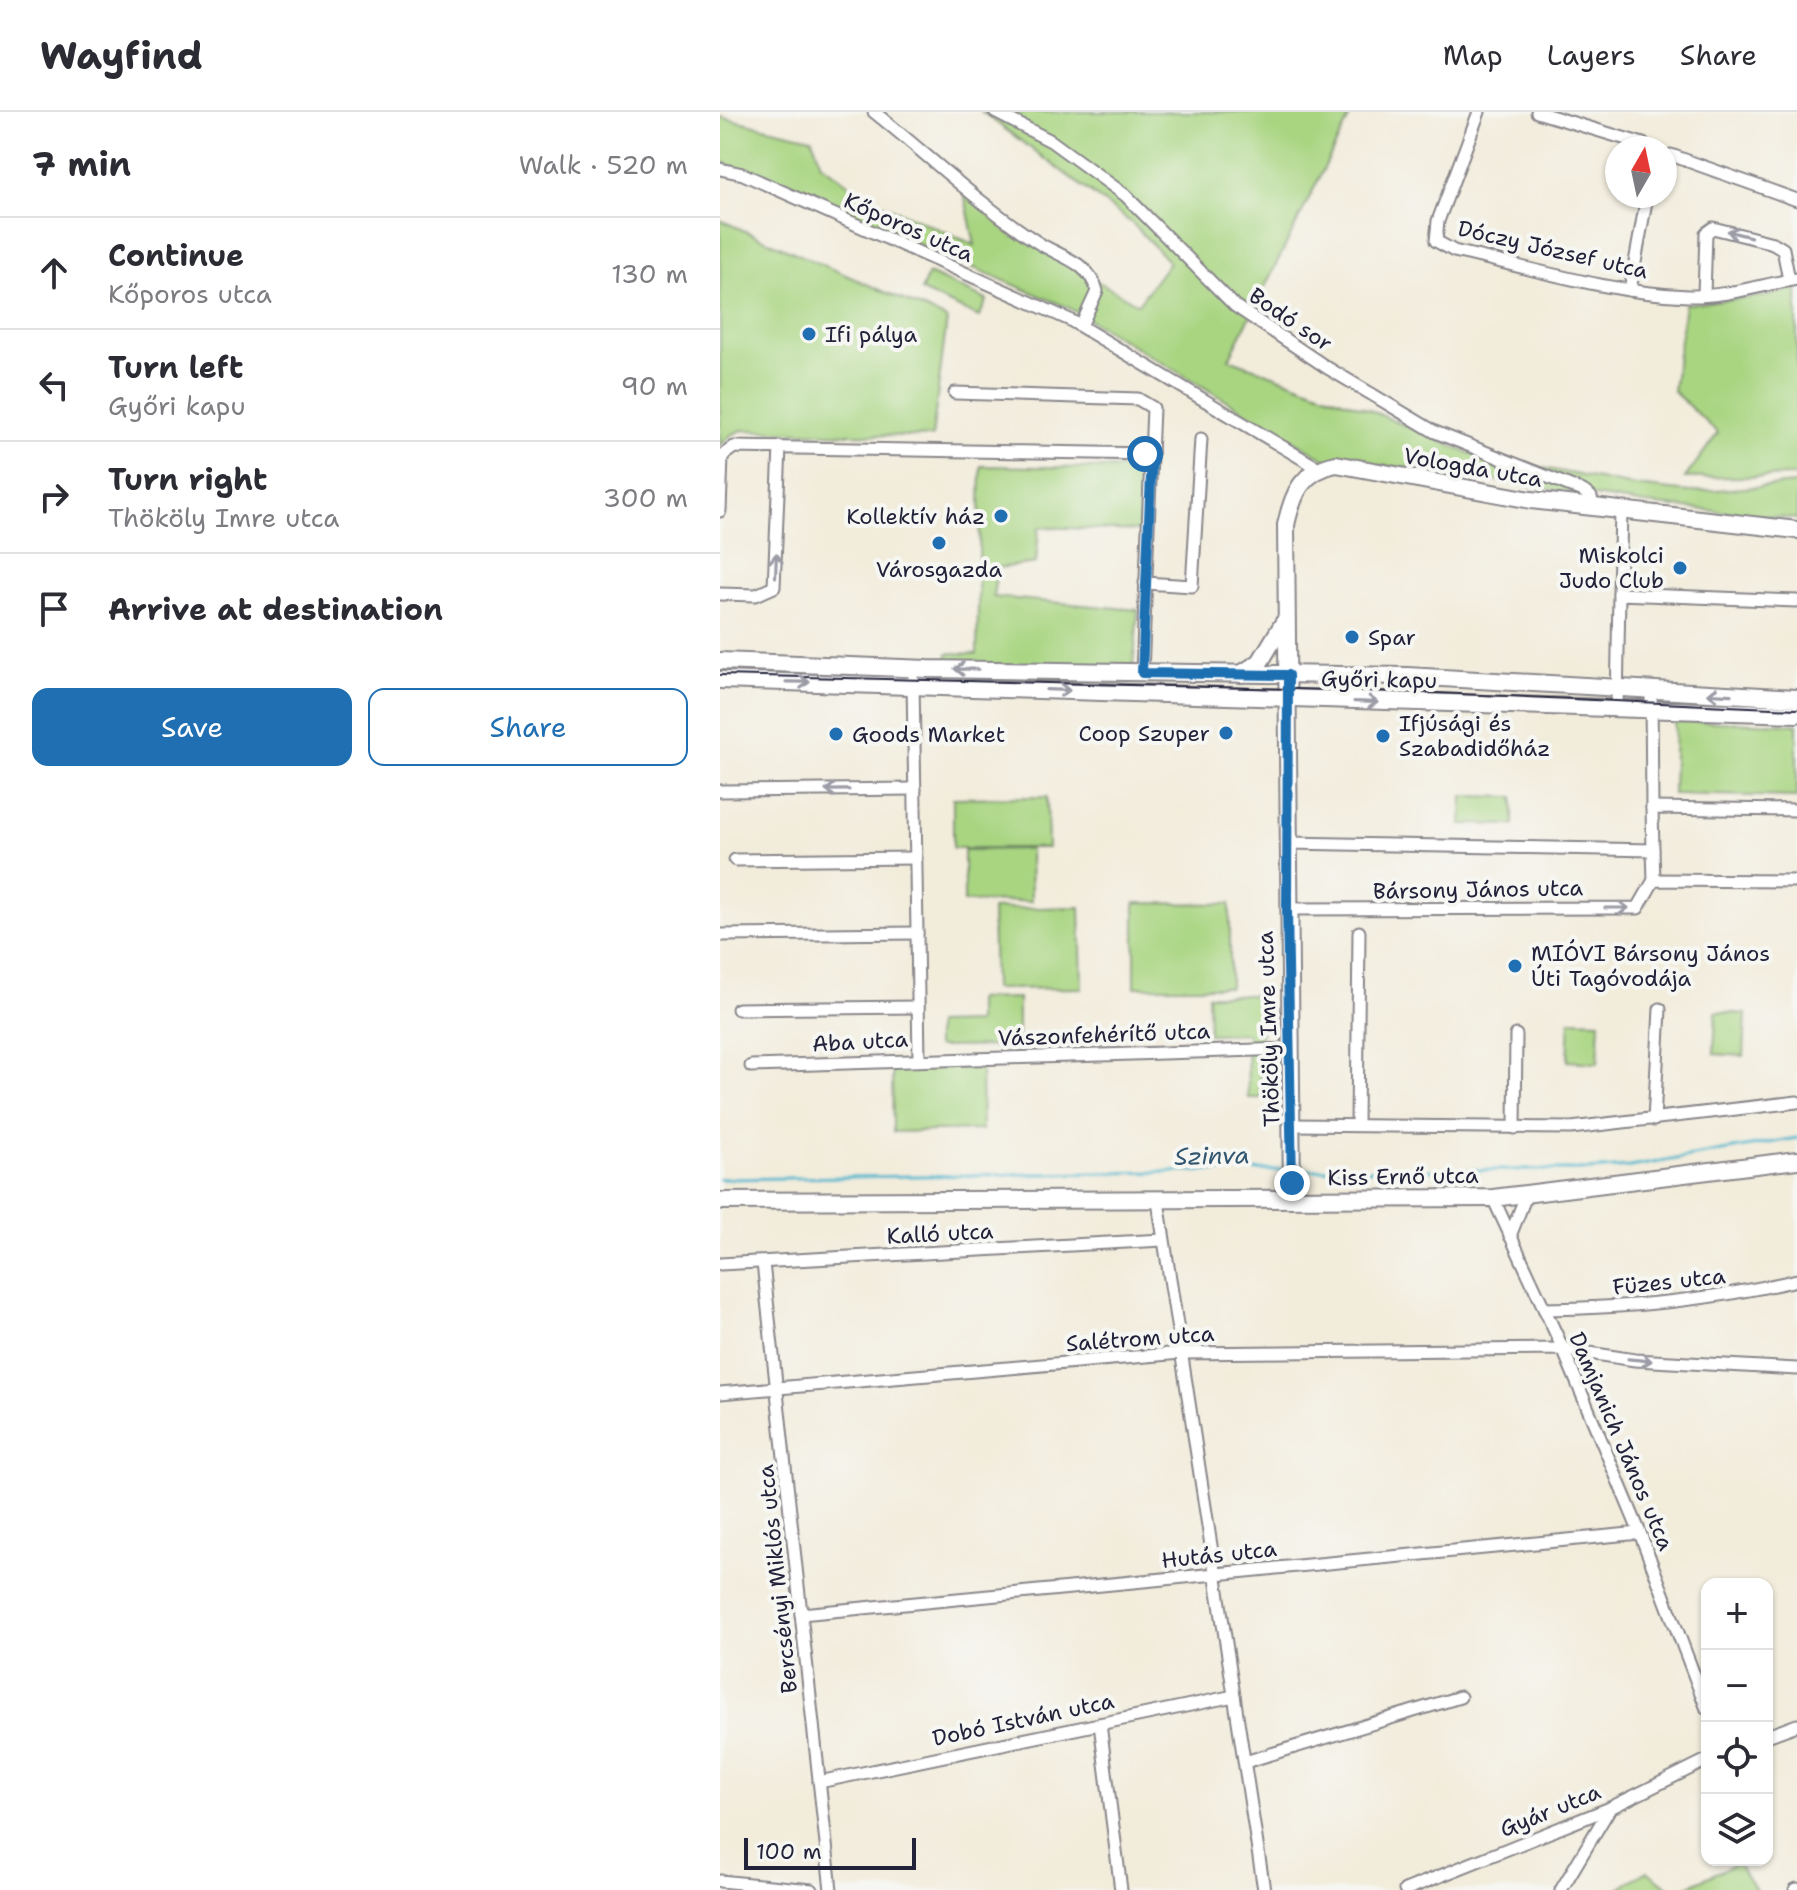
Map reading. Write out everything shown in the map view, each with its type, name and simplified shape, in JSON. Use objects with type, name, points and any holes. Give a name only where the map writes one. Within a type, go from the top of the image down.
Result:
[{"type":"street","points":[[874,112],[1037,242],[1079,264],[1089,274],[1097,291],[1081,326]]},
{"type":"street","name":"Bodó sor","points":[[995,112],[1051,141],[1125,195],[1235,306],[1326,367],[1435,432],[1583,491],[1591,497],[1593,508]]},
{"type":"street","name":"Dóczy József utca","points":[[1479,112],[1438,221],[1436,241],[1454,251],[1630,290],[1704,295],[1728,294],[1793,280],[1783,249],[1773,243],[1713,228],[1706,233],[1704,295]]},
{"type":"street","points":[[1537,112],[1616,136]]},
{"type":"street","points":[[1677,157],[1797,200]]},
{"type":"street","name":"Kőporos utca","points":[[720,169],[743,174],[1081,326],[1318,468]]},
{"type":"street","points":[[1630,290],[1645,208]]},
{"type":"street","points":[[955,393],[1138,399],[1153,408],[1142,673]]},
{"type":"street","points":[[1145,583],[1192,586],[1201,439]]},
{"type":"street","points":[[720,594],[756,595],[774,587],[780,447]]},
{"type":"street","points":[[720,511],[722,456],[726,450],[893,448],[1152,454]]},
{"type":"street","name":"Vologda utca","points":[[1318,468],[1336,464],[1465,490],[1593,508],[1797,530]]},
{"type":"street","name":"Thököly Imre utca","points":[[1292,1191],[1287,909],[1288,513],[1299,486],[1318,468]]},
{"type":"street","points":[[1617,698],[1621,511]]},
{"type":"street","points":[[1619,594],[1797,601]]},
{"type":"street","name":"Thököly Imre utca","points":[[1240,674],[1260,662],[1286,618]]},
{"type":"street","name":"Győri kapu","points":[[720,661],[1142,673],[1407,676],[1797,714]]},
{"type":"street","name":"Aba utca","points":[[751,1066],[919,1060],[913,667]]},
{"type":"street","name":"Győri kapu","points":[[720,680],[1288,699],[1617,698]]},
{"type":"street","name":"Győri kapu","points":[[1651,700],[1797,698]]},
{"type":"street","points":[[1651,700],[1654,880],[1797,881]]},
{"type":"street","points":[[720,791],[915,789]]},
{"type":"street","points":[[1652,808],[1797,810]]},
{"type":"street","name":"Bársony János utca","points":[[1289,843],[1653,850]]},
{"type":"street","points":[[735,860],[916,858]]},
{"type":"street","name":"Bársony János utca","points":[[1287,909],[1638,908],[1654,880]]},
{"type":"street","points":[[1357,1125],[1359,932]]},
{"type":"street","points":[[720,935],[917,933]]},
{"type":"street","name":"Aba utca","points":[[738,1009],[918,1007]]},
{"type":"street","points":[[1654,1120],[1660,1009]]},
{"type":"street","points":[[1515,1128],[1516,1035]]},
{"type":"street","name":"Vászonfehérítő utca","points":[[919,1060],[1291,1049]]},
{"type":"street","points":[[1293,1125],[1571,1128],[1797,1102]]},
{"type":"street","name":"Kiss Ernő utca","points":[[720,1201],[1158,1201],[1292,1191],[1493,1198],[1797,1160]]},
{"type":"street","points":[[1510,1237],[1527,1193]]},
{"type":"street","name":"Damjanich János utca","points":[[1493,1198],[1563,1349],[1640,1533],[1701,1693]]},
{"type":"street","points":[[1158,1201],[1264,1890]]},
{"type":"street","name":"Kalló utca","points":[[720,1264],[1163,1240]]},
{"type":"street","name":"Bercsényi Miklós utca","points":[[763,1263],[831,1890]]},
{"type":"street","name":"Füzes utca","points":[[1544,1309],[1606,1309],[1726,1297],[1797,1280]]},
{"type":"street","name":"Salétrom utca","points":[[720,1393],[1181,1353],[1563,1349],[1635,1360],[1797,1369]]},
{"type":"street","name":"Hutás utca","points":[[801,1614],[1640,1533]]},
{"type":"street","name":"Dobó István utca","points":[[819,1782],[1234,1696]]},
{"type":"street","points":[[1245,1762],[1460,1697]]},
{"type":"street","points":[[1100,1724],[1121,1890]]},
{"type":"street","points":[[1773,1734],[1797,1725]]},
{"type":"street","name":"Gyár utca","points":[[1405,1890],[1610,1808],[1701,1763]]},
{"type":"street","points":[[1561,1890],[1610,1808]]},
{"type":"street","points":[[1583,1819],[1595,1831]]},
{"type":"street","points":[[720,1881],[812,1890]]},
{"type":"green space","points":[[982,112],[1352,112],[1229,359],[1372,411],[1468,453],[1628,485],[1689,492],[1797,484],[1797,519],[1645,504],[1428,470],[1329,461],[1069,308],[720,161],[720,117],[812,138],[821,164],[864,196],[975,245],[963,188],[1056,258],[1138,304],[1169,262],[1133,224]]},
{"type":"green space","points":[[720,220],[947,319],[932,437],[742,430],[731,435],[720,446]]},
{"type":"green space","points":[[928,274],[987,300],[979,317],[921,291]]},
{"type":"green space","points":[[1797,288],[1797,476],[1685,478],[1718,433],[1673,391],[1685,304],[1767,296]]},
{"type":"green space","points":[[981,466],[1143,469],[1140,531],[1039,527],[1036,563],[997,568],[993,597],[1138,610],[1133,673],[947,662],[948,653],[977,654]]},
{"type":"green space","points":[[1675,721],[1797,724],[1797,797],[1673,794]]},
{"type":"green space","points":[[1463,796],[1514,797],[1514,825],[1462,824]]},
{"type":"green space","points":[[1047,797],[1048,848],[953,848],[953,798]]},
{"type":"green space","points":[[1030,849],[1031,901],[964,902],[964,850]]},
{"type":"green space","points":[[1135,903],[1230,904],[1230,987],[1135,987]]},
{"type":"green space","points":[[1080,907],[1082,988],[994,989],[992,909]]},
{"type":"green space","points":[[1208,995],[1260,995],[1261,1098],[1248,1098],[1247,1033],[1209,1034]]},
{"type":"green space","points":[[1018,998],[1018,1046],[936,1047],[936,1024],[977,1023],[977,999]]},
{"type":"green space","points":[[1716,1012],[1746,1014],[1744,1056],[1714,1054]]},
{"type":"green space","points":[[1570,1020],[1600,1021],[1598,1063],[1568,1061]]},
{"type":"green space","points":[[981,1067],[982,1130],[893,1132],[892,1069]]},
{"type":"green space","points":[[1731,1866],[1739,1866],[1756,1890],[1680,1890]]},
{"type":"green space","points":[[1647,1871],[1672,1890],[1617,1890]]},
{"type":"waterway","name":"Szinva","points":[[1296,1170],[1588,1170],[1630,1167],[1797,1138]]},
{"type":"waterway","name":"Szinva","points":[[720,1179],[1284,1170]]},
{"type":"tram line","points":[[720,675],[1414,692],[1797,709]]},
{"type":"place","name":"Ifi pálya","points":[[809,334]]},
{"type":"place","name":"Kollektív ház","points":[[1001,516]]},
{"type":"place","name":"Városgazda","points":[[939,543]]},
{"type":"place","name":"Miskolci Judo Club","points":[[1680,568]]},
{"type":"place","name":"Spar","points":[[1352,637]]},
{"type":"place","name":"Coop Szuper","points":[[1226,733]]},
{"type":"place","name":"Goods Market","points":[[836,734]]},
{"type":"place","name":"Ifjúsági és Szabadidőház","points":[[1383,736]]},
{"type":"place","name":"MIÓVI Bársony János Úti Tagóvodája","points":[[1515,966]]},
{"type":"route","points":[[1145,454],[1152,454],[1142,673],[1288,675],[1287,909],[1294,1115],[1292,1183]]}]
